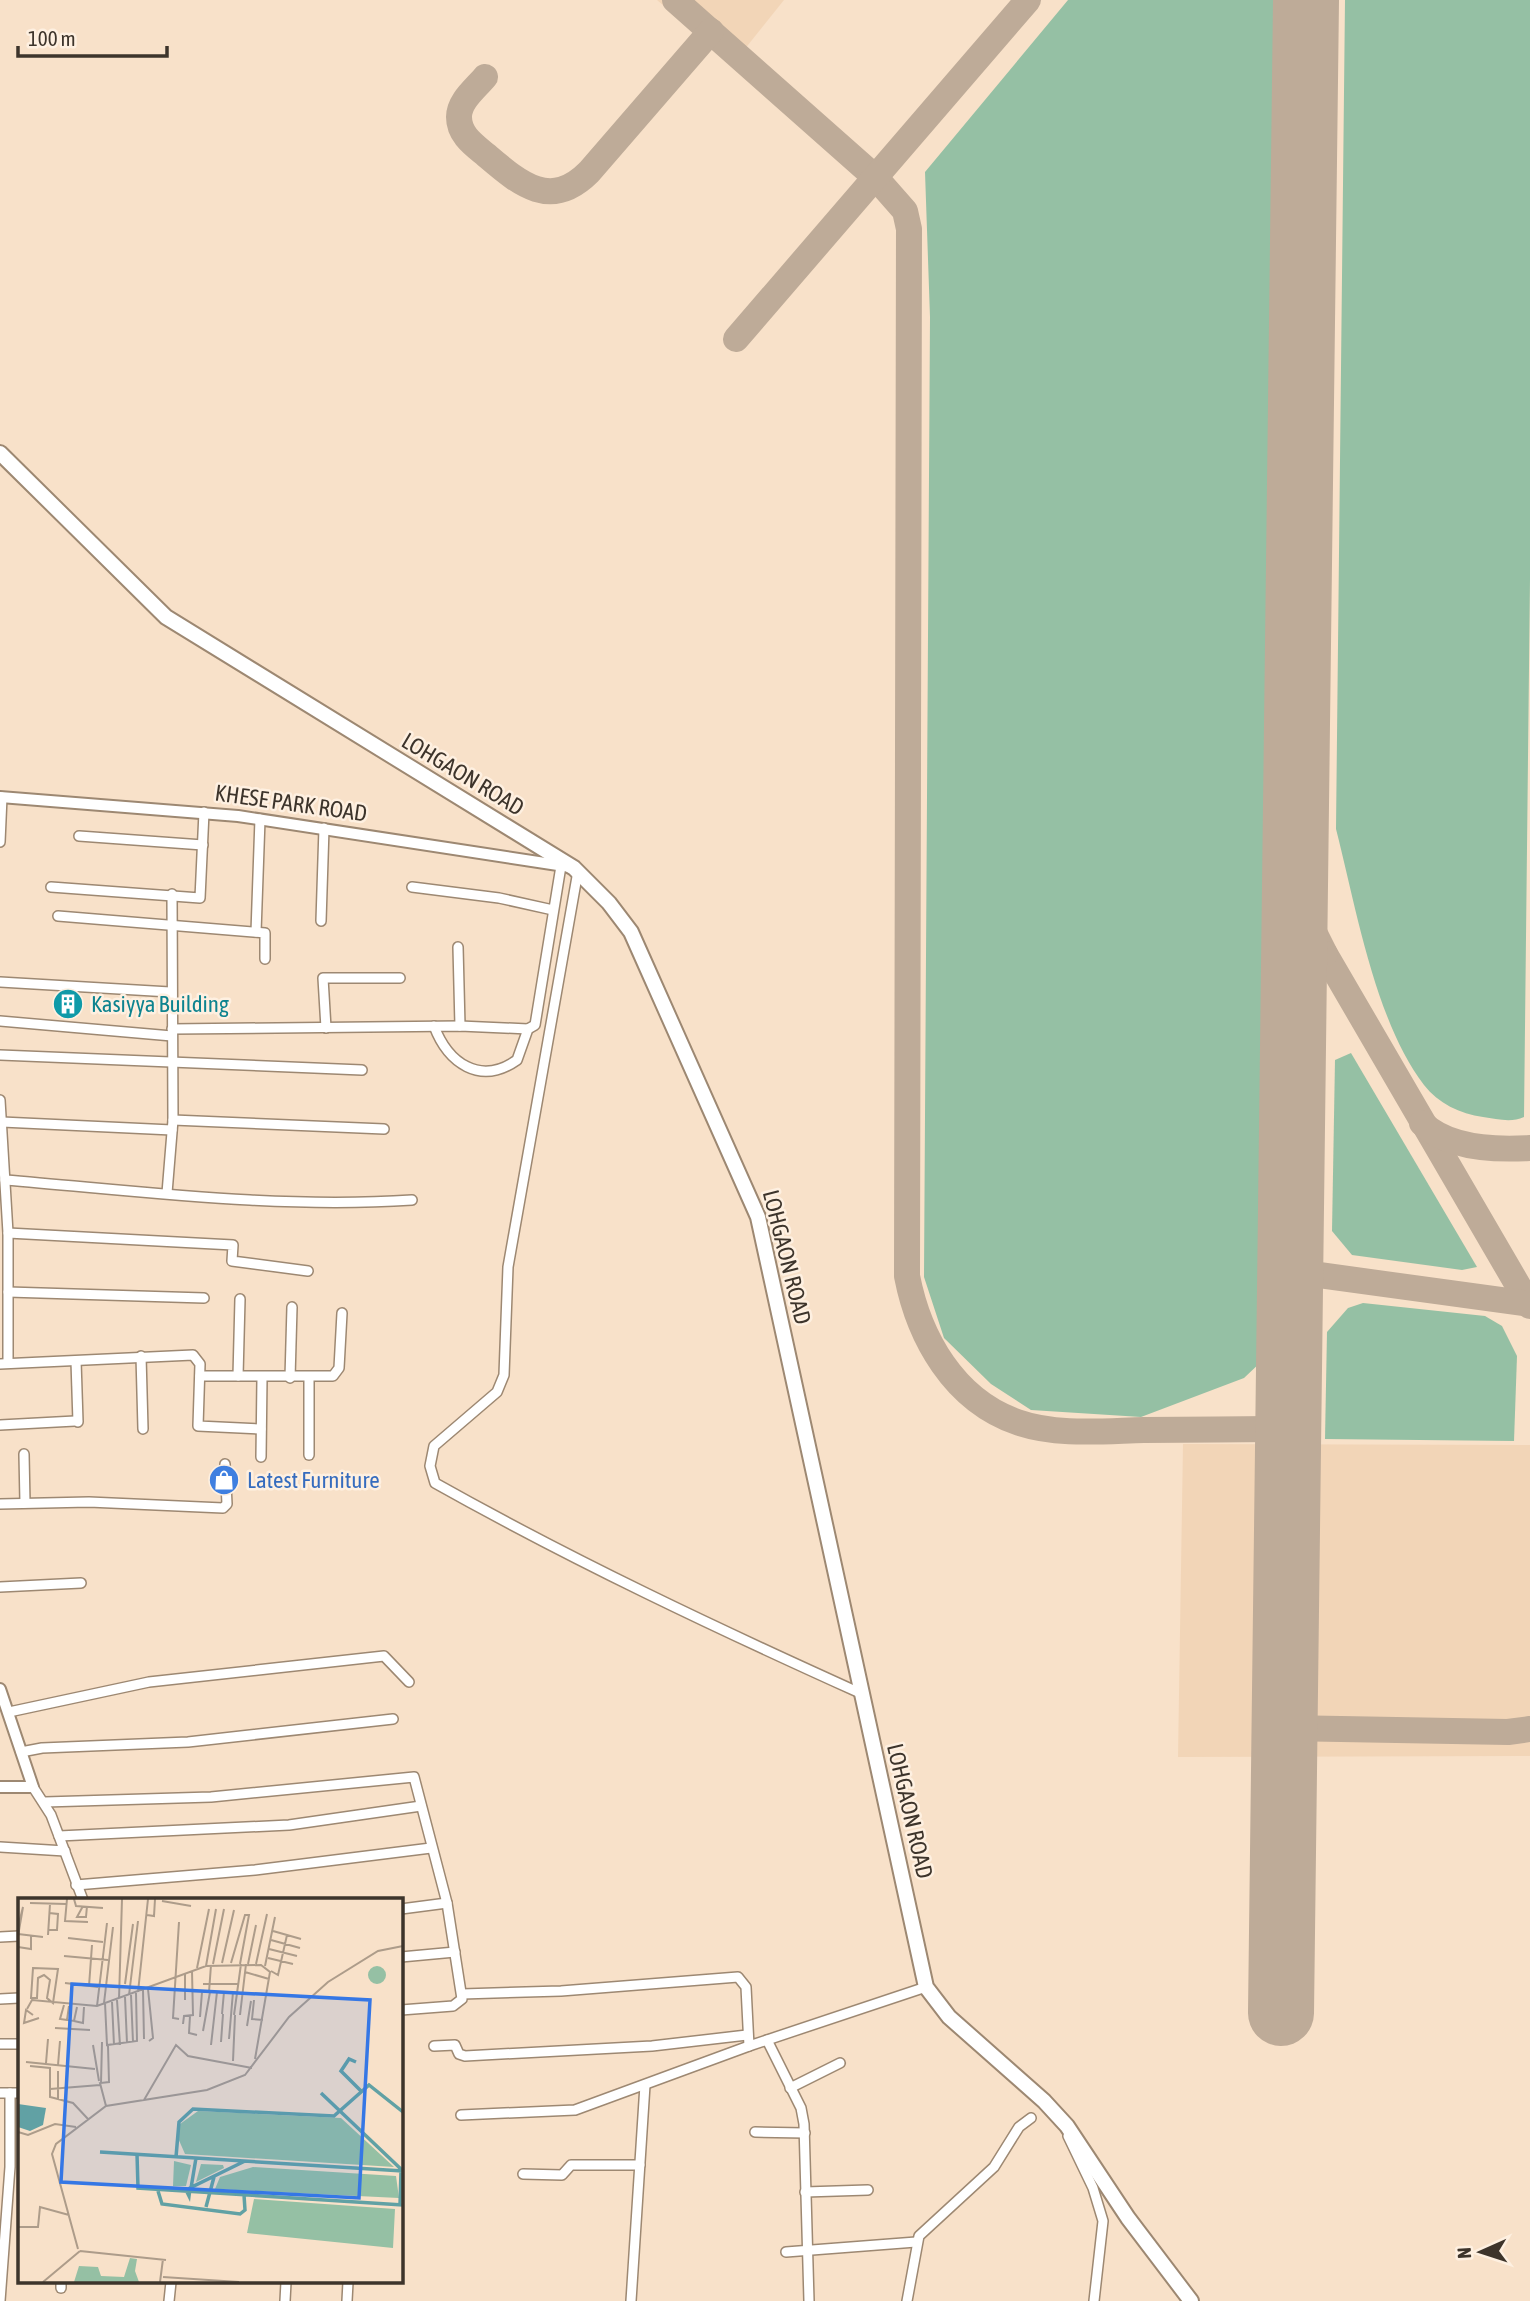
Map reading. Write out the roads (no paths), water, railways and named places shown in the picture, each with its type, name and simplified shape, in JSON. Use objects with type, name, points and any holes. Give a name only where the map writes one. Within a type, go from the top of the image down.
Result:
[{"type":"main road","name":"LOHGAON ROAD","points":[[0,453],[166,617],[571,868],[609,902],[643,953],[758,1217],[926,1987],[949,2017],[1044,2101],[1068,2126],[1128,2218],[1191,2301]]},
{"type":"street","name":"KHESE PARK ROAD","points":[[1,797],[204,812],[324,828],[571,868]]},
{"type":"street","points":[[0,842],[1,797]]},
{"type":"street","points":[[51,887],[200,898],[204,812]]},
{"type":"street","points":[[256,932],[260,819]]},
{"type":"street","points":[[321,921],[324,828]]},
{"type":"street","points":[[79,836],[203,845]]},
{"type":"street","points":[[434,1026],[443,1047],[473,1071],[482,1073],[506,1068],[517,1060],[528,1029],[535,1024],[553,909],[571,868]]},
{"type":"street","points":[[571,868],[508,1267],[504,1375],[497,1392],[433,1446],[431,1476],[435,1483],[492,1515],[679,1612],[860,1693]]},
{"type":"street","points":[[412,887],[499,898],[553,909]]},
{"type":"street","points":[[167,1193],[172,1125],[172,894]]},
{"type":"street","points":[[58,916],[265,933],[265,960]]},
{"type":"street","points":[[458,947],[460,1026]]},
{"type":"street","points":[[326,1028],[323,978],[400,978]]},
{"type":"street","points":[[0,982],[170,992]]},
{"type":"street","points":[[0,1021],[172,1032],[434,1026],[528,1029]]},
{"type":"street","points":[[0,1055],[362,1070]]},
{"type":"street","points":[[0,1100],[8,1292],[4,1363],[193,1354],[200,1364],[198,1426],[261,1429]]},
{"type":"street","points":[[2,1122],[384,1129]]},
{"type":"street","points":[[5,1180],[342,1204],[412,1200]]},
{"type":"street","points":[[5,1239],[233,1245],[232,1261],[308,1271]]},
{"type":"street","points":[[8,1292],[204,1298]]},
{"type":"street","points":[[238,1376],[240,1299]]},
{"type":"street","points":[[290,1378],[292,1307]]},
{"type":"street","points":[[200,1376],[326,1378],[338,1373],[342,1313]]},
{"type":"street","points":[[141,1356],[143,1429]]},
{"type":"street","points":[[0,1425],[77,1421],[76,1360]]},
{"type":"street","points":[[261,1457],[262,1378]]},
{"type":"street","points":[[309,1378],[309,1455]]},
{"type":"street","points":[[24,1454],[25,1503]]},
{"type":"street","points":[[0,1504],[89,1502],[223,1508],[227,1504],[225,1464]]},
{"type":"street","points":[[0,1587],[82,1583]]},
{"type":"street","points":[[9,1712],[149,1682],[384,1656],[409,1682]]},
{"type":"street","points":[[0,1689],[33,1787],[45,1802],[82,1898]]},
{"type":"street","points":[[21,1752],[42,1748],[188,1742],[393,1719]]},
{"type":"street","points":[[45,1802],[211,1797],[414,1777],[447,1903],[462,1994],[458,2004],[453,2006],[402,2010]]},
{"type":"street","points":[[0,1787],[33,1787]]},
{"type":"street","points":[[59,1836],[289,1825],[421,1806]]},
{"type":"street","points":[[0,1847],[65,1852]]},
{"type":"street","points":[[76,1885],[256,1870],[431,1848]]},
{"type":"street","points":[[402,1909],[447,1903]]},
{"type":"street","points":[[0,1937],[18,1936]]},
{"type":"street","points":[[402,1956],[455,1952]]},
{"type":"street","points":[[462,1994],[561,1991],[738,1977],[746,1987],[749,2046]]},
{"type":"street","points":[[461,2115],[575,2110],[749,2046],[926,1987]]},
{"type":"street","points":[[0,1999],[18,1998]]},
{"type":"street","points":[[434,2046],[455,2045],[459,2054],[465,2056],[652,2046],[747,2035]]},
{"type":"street","points":[[767,2040],[801,2108],[809,2301]]},
{"type":"street","points":[[0,2043],[18,2044]]},
{"type":"street","points":[[790,2088],[840,2063]]},
{"type":"street","points":[[631,2301],[645,2085]]},
{"type":"street","points":[[0,2301],[10,2093]]},
{"type":"street","points":[[907,2301],[916,2242],[994,2167],[1018,2127],[1031,2118]]},
{"type":"street","points":[[1068,2126],[1068,2137],[1093,2188],[1103,2221],[1094,2301]]},
{"type":"street","points":[[755,2132],[804,2133]]},
{"type":"street","points":[[523,2174],[562,2175],[572,2165],[640,2165]]},
{"type":"street","points":[[806,2192],[868,2190]]},
{"type":"street","points":[[786,2252],[916,2242]]},
{"type":"place","name":"Kasiyya Building","points":[[68,1004]]},
{"type":"place","name":"Latest Furniture","points":[[224,1480]]}]
